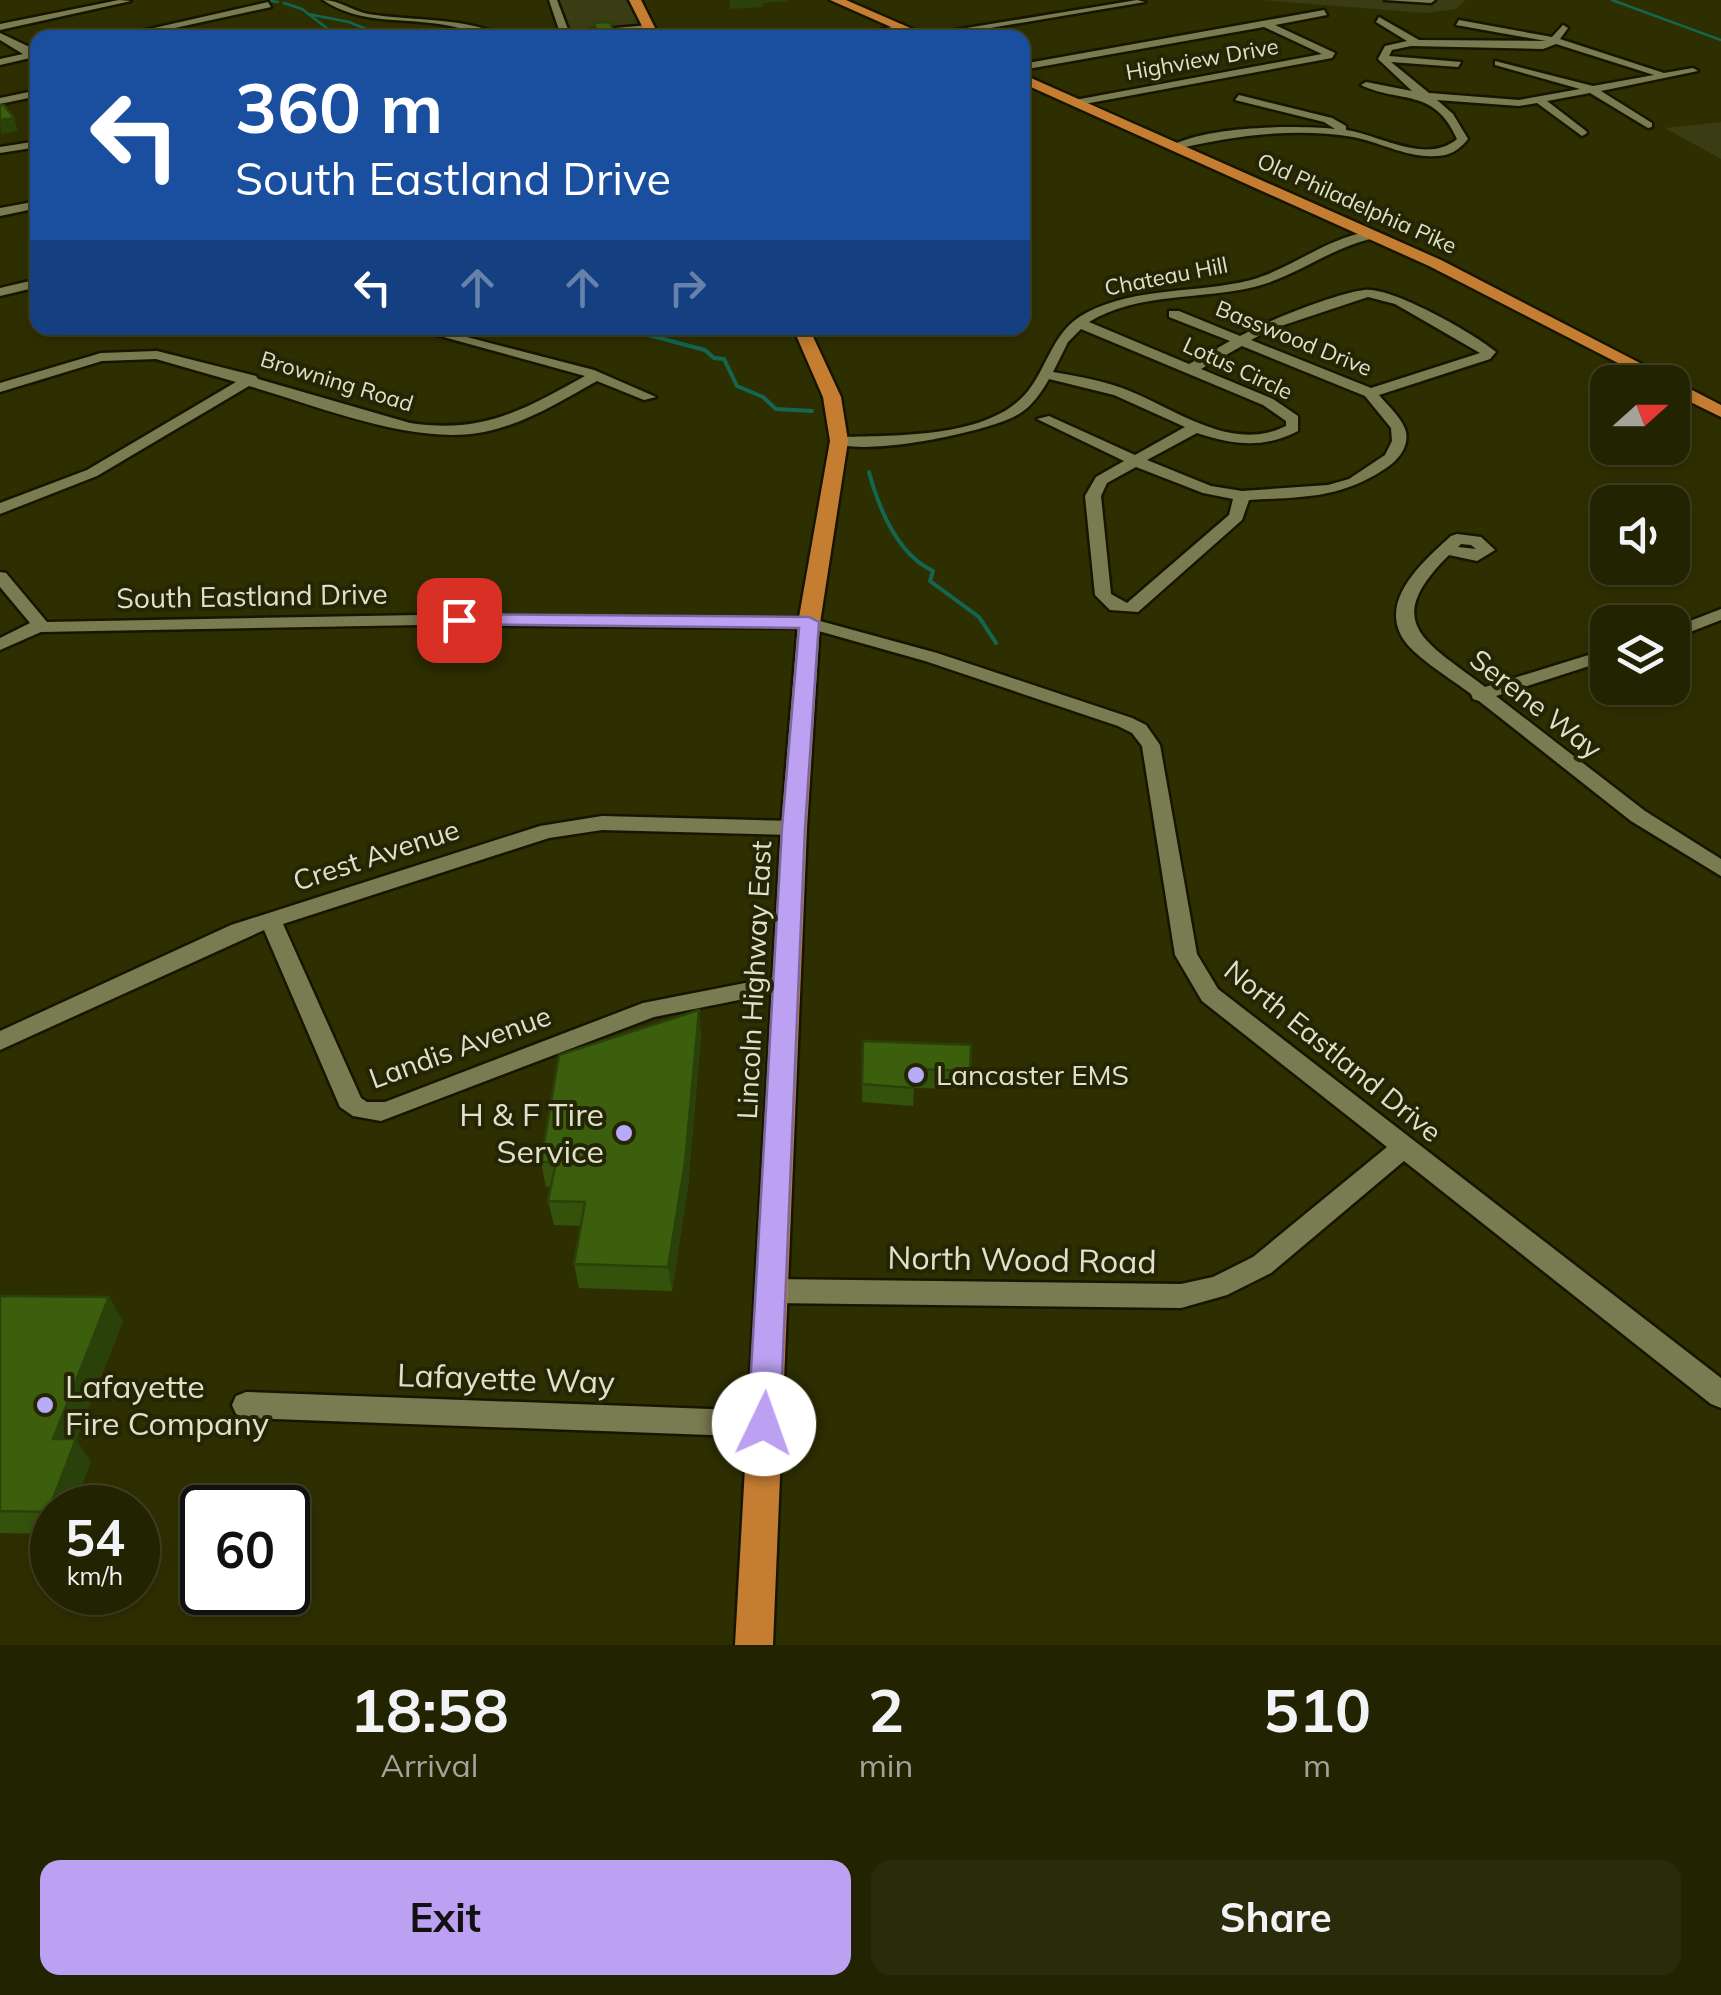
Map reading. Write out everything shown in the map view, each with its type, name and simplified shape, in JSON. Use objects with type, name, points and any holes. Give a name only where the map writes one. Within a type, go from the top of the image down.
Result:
[{"type":"main road","points":[[635,0],[650,30]]},
{"type":"main road","points":[[836,0],[909,30]]},
{"type":"main road","name":"Old Philadelphia Pike","points":[[1030,81],[1486,288],[1634,365]]},
{"type":"main road","name":"Lincoln Highway East","points":[[754,1645],[794,828],[809,622],[839,436],[832,397],[804,335]]},
{"type":"main road","name":"Old Philadelphia Pike","points":[[1690,395],[1721,412]]},
{"type":"street","points":[[326,0],[363,16],[443,21],[476,30]]},
{"type":"street","points":[[553,0],[564,30]]},
{"type":"street","points":[[1390,0],[1432,0]]},
{"type":"street","points":[[0,26],[127,1]]},
{"type":"street","points":[[968,30],[1141,2]]},
{"type":"street","points":[[151,30],[268,5]]},
{"type":"street","points":[[1030,66],[1324,13]]},
{"type":"street","points":[[1379,20],[1417,43]]},
{"type":"street","points":[[1460,23],[1554,40],[1666,76]]},
{"type":"street","name":"Highview Drive","points":[[1079,102],[1332,55],[1264,24]]},
{"type":"street","points":[[890,30],[902,27]]},
{"type":"street","points":[[1383,59],[1388,48],[1417,43],[1526,47],[1554,40],[1563,28]]},
{"type":"street","points":[[0,36],[30,53]]},
{"type":"street","points":[[0,62],[30,57]]},
{"type":"street","points":[[1383,59],[1458,64]]},
{"type":"street","points":[[1176,146],[1256,133],[1353,134],[1430,153],[1454,148],[1462,133],[1392,72],[1383,59]]},
{"type":"street","points":[[1498,63],[1589,88],[1648,125]]},
{"type":"street","points":[[1366,85],[1424,96],[1508,103],[1694,72]]},
{"type":"street","points":[[0,101],[30,95]]},
{"type":"street","points":[[1239,98],[1328,120],[1353,134]]},
{"type":"street","points":[[1538,100],[1582,133]]},
{"type":"street","points":[[0,150],[30,145]]},
{"type":"street","points":[[0,212],[30,206]]},
{"type":"street","name":"Chateau Hill","points":[[839,436],[942,437],[1020,408],[1033,395],[1056,348],[1079,322],[1110,307],[1260,281],[1306,259],[1361,242],[1371,234]]},
{"type":"street","points":[[0,292],[30,286]]},
{"type":"street","points":[[1191,370],[1267,326],[1357,296],[1381,293],[1444,323],[1489,352],[1370,393]]},
{"type":"street","name":"Basswood Drive","points":[[1044,419],[1208,490],[1242,496],[1330,490],[1354,482],[1391,458],[1398,428],[1370,393],[1174,314]]},
{"type":"street","name":"Lotus Circle","points":[[1043,374],[1104,386],[1198,426],[1245,440],[1269,439],[1293,428],[1292,419],[1281,408],[1079,322]]},
{"type":"street","points":[[444,335],[596,376],[648,397]]},
{"type":"street","name":"Browning Road","points":[[0,388],[80,362],[140,354],[166,356],[409,427],[439,432],[477,430],[515,421],[596,376]]},
{"type":"street","points":[[0,509],[92,473],[251,379]]},
{"type":"street","points":[[1198,426],[1101,480],[1094,496],[1103,595],[1118,609],[1132,608],[1236,516],[1242,496]]},
{"type":"street","name":"Serene Way","points":[[1448,550],[1414,586],[1402,606],[1402,621],[1412,640],[1479,696],[1638,816],[1721,869]]},
{"type":"street","points":[[0,576],[39,622],[38,627]]},
{"type":"street","points":[[1690,627],[1721,614]]},
{"type":"street","name":"South Eastland Drive","points":[[0,645],[38,627],[420,620],[809,622]]},
{"type":"street","name":"North Eastland Drive","points":[[809,622],[950,663],[1125,722],[1138,730],[1151,745],[1186,955],[1195,976],[1220,1004],[1721,1395]]},
{"type":"street","points":[[1479,696],[1590,660]]},
{"type":"street","name":"Crest Avenue","points":[[0,1041],[270,918],[522,838],[577,826],[794,828]]},
{"type":"street","name":"Landis Avenue","points":[[270,918],[348,1100],[354,1108],[372,1113],[387,1112],[651,1008],[786,983]]},
{"type":"street","name":"North Wood Road","points":[[771,1290],[1181,1296],[1218,1286],[1262,1265],[1404,1147]]},
{"type":"street","name":"Lafayette Way","points":[[246,1405],[764,1424]]},
{"type":"shaded area","points":[[556,0],[626,0],[640,26],[593,30],[568,30]]},
{"type":"shaded area","points":[[1262,0],[1465,0],[1456,9],[1426,13]]},
{"type":"shaded area","points":[[1721,122],[1721,159],[1665,128]]},
{"type":"building","points":[[610,22],[613,30],[596,30],[594,23]]},
{"type":"building","points":[[3,104],[14,118],[0,120]]},
{"type":"building","points":[[699,1010],[685,1162],[668,1267],[574,1264],[585,1202],[548,1201],[556,1162],[541,1162],[559,1055]]},
{"type":"building","points":[[863,1041],[971,1045],[970,1071],[915,1069],[913,1088],[862,1084]]},
{"type":"building","name":"Lafayette Fire Company","points":[[0,1296],[109,1297],[53,1439],[76,1439],[58,1485],[30,1485],[30,1512],[0,1511]]},
{"type":"waterway","points":[[264,0],[278,2]]},
{"type":"waterway","points":[[1612,0],[1721,40]]},
{"type":"waterway","points":[[284,3],[309,14]]},
{"type":"waterway","points":[[309,14],[368,30]]},
{"type":"waterway","points":[[309,14],[328,30]]},
{"type":"waterway","points":[[648,335],[724,359],[737,386],[763,397],[776,409],[812,411]]},
{"type":"waterway","points":[[869,472],[884,515],[900,542],[909,554],[933,571],[930,581],[979,617],[996,643]]},
{"type":"place","name":"Lancaster EMS","points":[[916,1075]]},
{"type":"place","name":"H & F Tire Service","points":[[624,1133]]},
{"type":"place","name":"Lafayette Fire Company","points":[[45,1405]]},
{"type":"route","points":[[459,620],[809,622],[794,828],[764,1424]]}]
